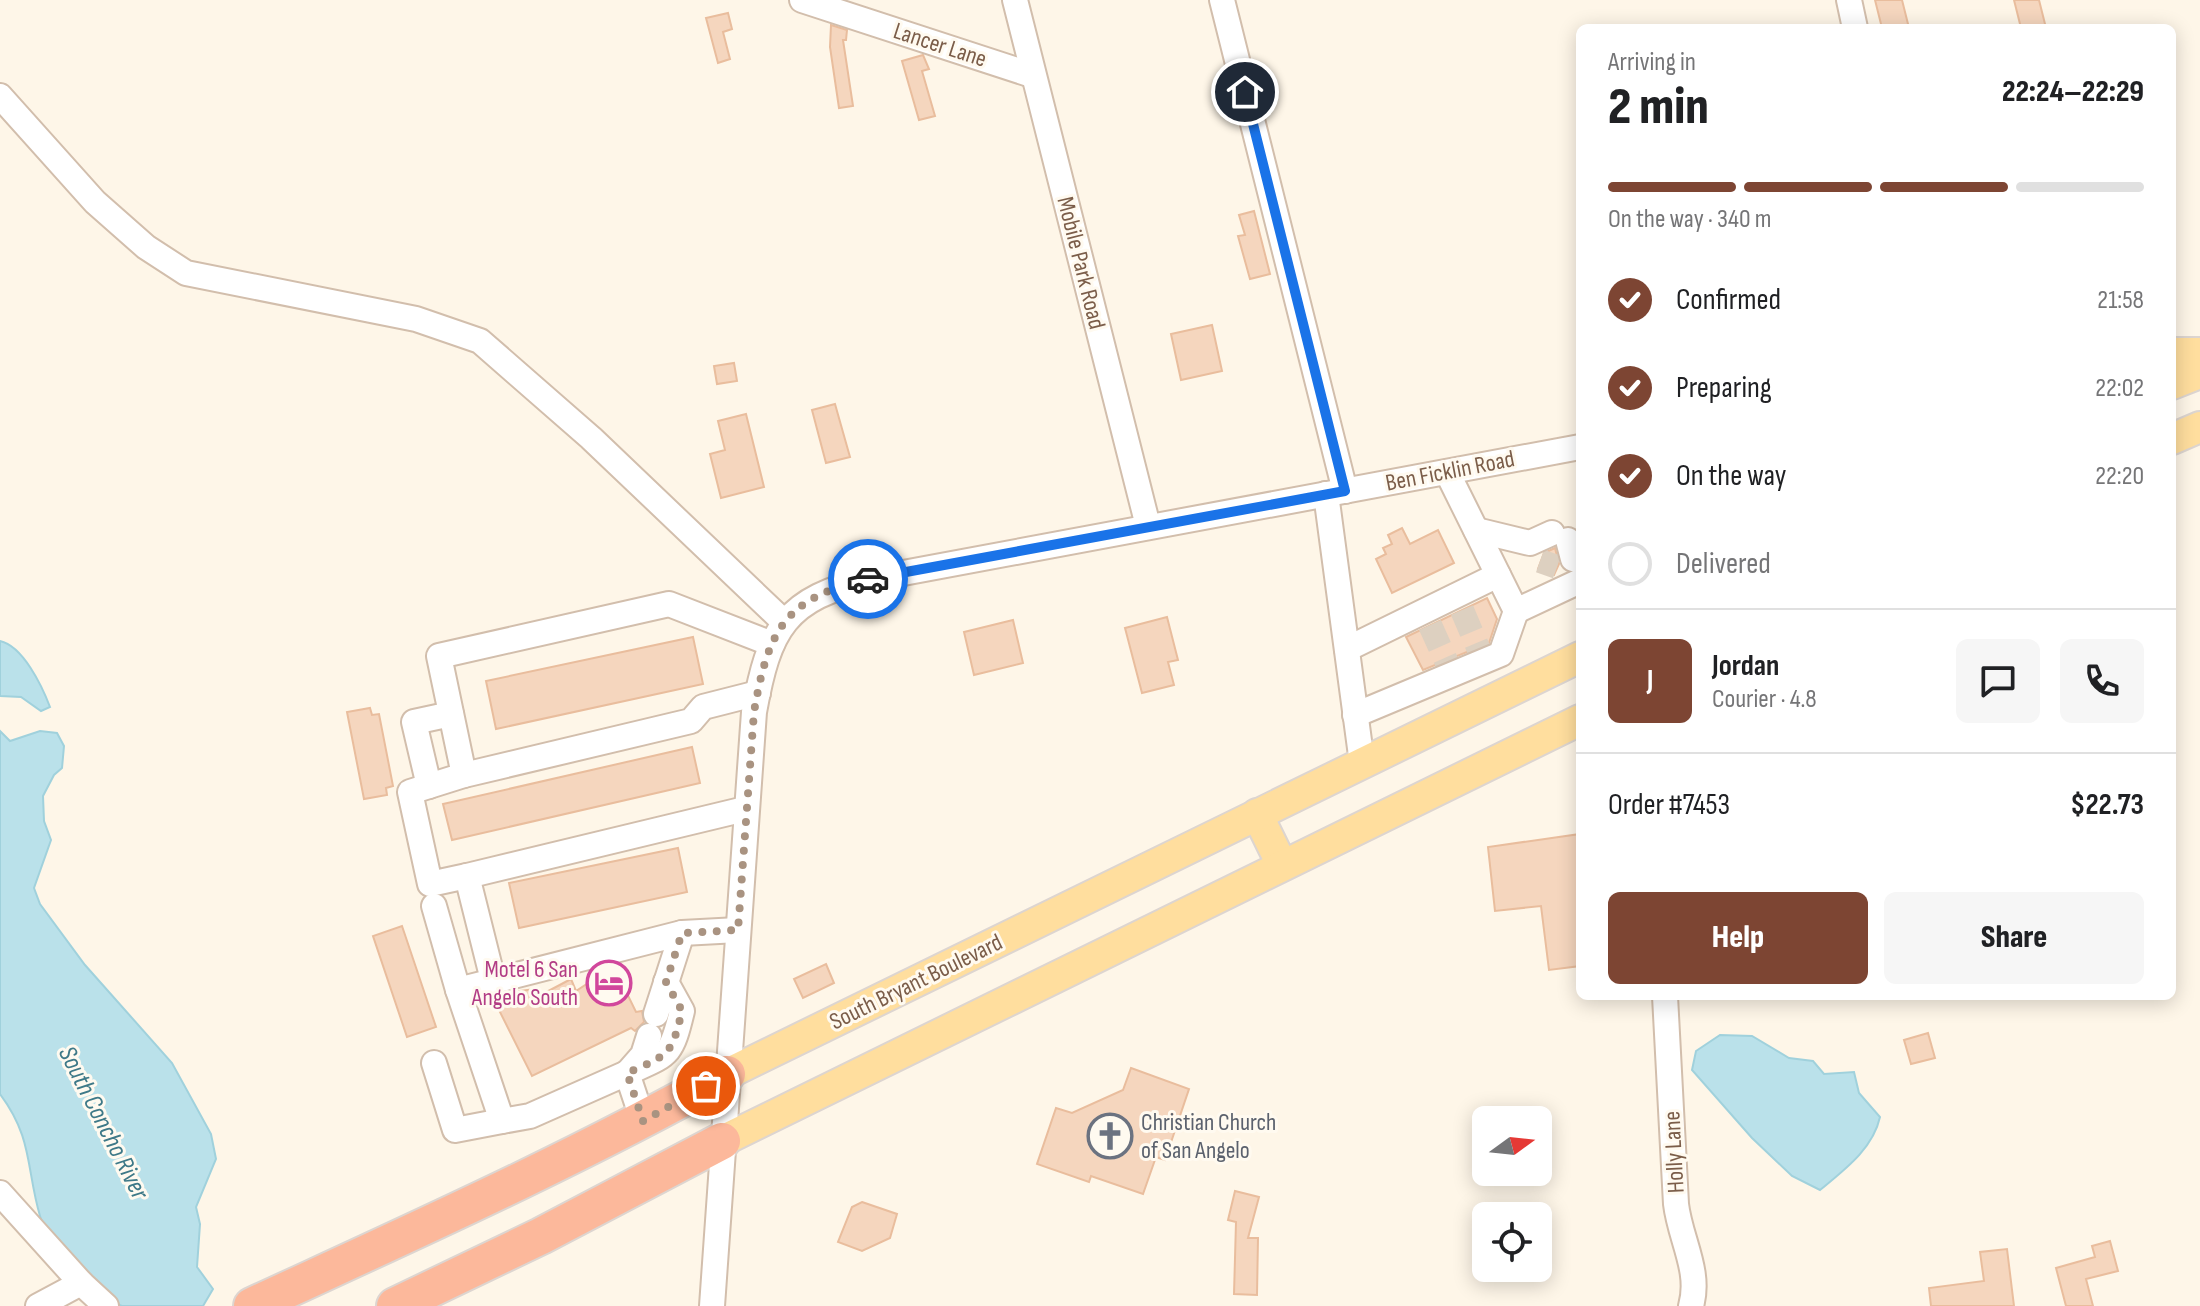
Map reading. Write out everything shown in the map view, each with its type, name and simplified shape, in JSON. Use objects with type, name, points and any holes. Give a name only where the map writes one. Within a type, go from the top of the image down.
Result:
[{"type":"highway","name":"South Bryant Boulevard","points":[[252,1306],[435,1223],[643,1121],[727,1074]]},
{"type":"highway","points":[[395,1306],[541,1236],[722,1141]]},
{"type":"main road","points":[[2176,353],[2200,353]]},
{"type":"main road","points":[[2176,382],[2200,373]]},
{"type":"main road","points":[[2176,437],[2200,427]]},
{"type":"main road","name":"South Bryant Boulevard","points":[[727,1074],[1576,659]]},
{"type":"main road","points":[[722,1141],[1576,722]]},
{"type":"main road","points":[[1257,814],[1282,865]]},
{"type":"street","name":"Lancer Lane","points":[[802,0],[1032,75]]},
{"type":"street","name":"Mobile Park Road","points":[[1015,0],[1148,526]]},
{"type":"street","points":[[1222,0],[1336,492],[1347,649],[1362,763]]},
{"type":"street","points":[[1849,0],[1854,24]]},
{"type":"street","points":[[0,96],[95,202],[146,247],[186,273],[416,319],[480,341],[591,438],[783,621]]},
{"type":"street","name":"Ben Ficklin Road","points":[[712,1306],[745,809],[758,693],[772,644],[783,621],[819,595],[853,583],[1148,526],[1576,450]]},
{"type":"street","points":[[1447,472],[1516,611]]},
{"type":"street","points":[[1355,715],[1482,656],[1501,654],[1516,611],[1559,555],[1476,530]]},
{"type":"street","points":[[1347,649],[1459,603],[1498,575]]},
{"type":"street","points":[[464,775],[439,656],[669,604],[772,644]]},
{"type":"street","points":[[1482,656],[1499,697]]},
{"type":"street","points":[[745,809],[430,884],[410,792],[464,775],[691,721],[703,707],[758,693]]},
{"type":"street","points":[[429,786],[414,722],[451,714]]},
{"type":"street","points":[[467,876],[493,980]]},
{"type":"street","points":[[434,906],[458,990],[502,1121]]},
{"type":"street","points":[[458,990],[682,933],[738,930]]},
{"type":"street","points":[[627,1073],[643,1055],[682,933]]},
{"type":"street","points":[[434,1063],[455,1130],[530,1116],[665,1056],[674,1044],[682,1011],[666,982]]},
{"type":"street","name":"Holly Lane","points":[[1665,1000],[1676,1204],[1679,1227],[1693,1268],[1695,1284],[1691,1306]]},
{"type":"street","points":[[627,1073],[643,1121]]},
{"type":"street","points":[[0,1193],[81,1283],[106,1306]]},
{"type":"street","points":[[41,1305],[81,1283]]},
{"type":"water","points":[[0,641],[24,659],[50,707],[41,711],[21,697],[0,696]]},
{"type":"water","name":"South Concho River","points":[[0,731],[10,741],[40,731],[57,733],[64,746],[62,768],[54,775],[43,796],[44,821],[51,840],[34,888],[40,904],[85,965],[172,1063],[211,1134],[216,1159],[196,1207],[200,1224],[197,1267],[213,1289],[203,1306],[122,1306],[111,1302],[61,1250],[40,1216],[23,1139],[11,1110],[0,1094]]},
{"type":"water","points":[[1720,1035],[1752,1036],[1789,1058],[1813,1061],[1824,1074],[1854,1072],[1859,1093],[1880,1117],[1864,1149],[1820,1190],[1792,1176],[1752,1138],[1692,1070],[1696,1051]]},
{"type":"building","points":[[1875,0],[1902,0],[1908,24],[1881,24]]},
{"type":"building","points":[[2014,0],[2039,0],[2045,24],[2020,24]]},
{"type":"building","points":[[728,13],[732,29],[723,32],[730,59],[718,63],[706,18]]},
{"type":"building","points":[[831,25],[847,30],[846,40],[843,40],[853,106],[839,108],[830,47]]},
{"type":"building","points":[[923,55],[929,69],[922,71],[935,116],[919,120],[902,61]]},
{"type":"building","points":[[1254,211],[1270,274],[1250,279],[1238,236],[1245,235],[1239,215]]},
{"type":"building","points":[[1212,325],[1222,371],[1181,380],[1171,334]]},
{"type":"building","points":[[734,363],[737,381],[717,384],[714,366]]},
{"type":"building","points":[[835,404],[850,457],[826,463],[812,410]]},
{"type":"building","points":[[746,414],[764,487],[721,498],[710,454],[725,450],[718,421]]},
{"type":"building","points":[[1402,528],[1410,544],[1438,530],[1454,563],[1392,593],[1376,559],[1386,554],[1383,548],[1392,544],[1388,535]]},
{"type":"building","points":[[1555,548],[1559,564],[1554,575],[1538,569],[1544,553]]},
{"type":"building","points":[[1487,598],[1497,619],[1489,643],[1423,670],[1406,637]]},
{"type":"building","points":[[1167,617],[1178,660],[1168,662],[1174,685],[1142,693],[1125,628]]},
{"type":"building","points":[[1013,620],[1023,663],[974,675],[964,632]]},
{"type":"building","points":[[693,637],[703,684],[496,729],[486,681]]},
{"type":"building","points":[[370,708],[372,715],[379,714],[393,786],[386,788],[387,795],[364,799],[347,712]]},
{"type":"building","points":[[692,747],[700,783],[452,840],[443,804]]},
{"type":"building","points":[[1576,835],[1576,967],[1549,970],[1541,906],[1495,911],[1488,847]]},
{"type":"building","points":[[678,848],[687,892],[519,928],[509,883]]},
{"type":"building","points":[[402,926],[436,1027],[407,1037],[373,936]]},
{"type":"building","points":[[826,964],[834,983],[803,998],[794,979]]},
{"type":"building","points":[[616,971],[636,1012],[642,1011],[644,1022],[635,1031],[631,1028],[532,1076],[498,1008],[513,992],[534,989],[537,997],[571,979],[576,991],[605,972]]},
{"type":"building","points":[[1928,1033],[1935,1058],[1911,1064],[1904,1040]]},
{"type":"building","name":"Christian Church of San Angelo","points":[[1131,1068],[1189,1089],[1165,1160],[1156,1157],[1143,1194],[1091,1176],[1089,1182],[1037,1164],[1056,1108],[1072,1113],[1123,1090]]},
{"type":"building","points":[[1235,1191],[1259,1197],[1248,1238],[1258,1238],[1257,1295],[1234,1294],[1236,1222],[1228,1220]]},
{"type":"building","points":[[862,1202],[897,1214],[890,1238],[862,1251],[838,1242],[852,1207]]},
{"type":"building","points":[[2110,1241],[2118,1271],[2086,1279],[2093,1306],[2066,1306],[2056,1268],[2095,1257],[2092,1246]]},
{"type":"building","points":[[2007,1249],[2014,1306],[1931,1306],[1929,1288],[1984,1281],[1980,1252]]},
{"type":"tunnel","points":[[1540,561],[1557,567]]},
{"type":"tunnel","points":[[1462,610],[1479,650]]},
{"type":"tunnel","points":[[1430,625],[1448,665]]},
{"type":"way so far","points":[[706,1086],[643,1121],[627,1073],[665,1056],[674,1044],[682,1011],[666,982],[682,933],[738,930],[754,712],[774,638],[791,613],[819,595],[868,579]]},
{"type":"place","name":"Motel 6 San Angelo South","points":[[609,983]]},
{"type":"place","name":"Christian Church of San Angelo","points":[[1110,1136]]},
{"type":"route","points":[[868,579],[1345,491],[1245,92]]}]
